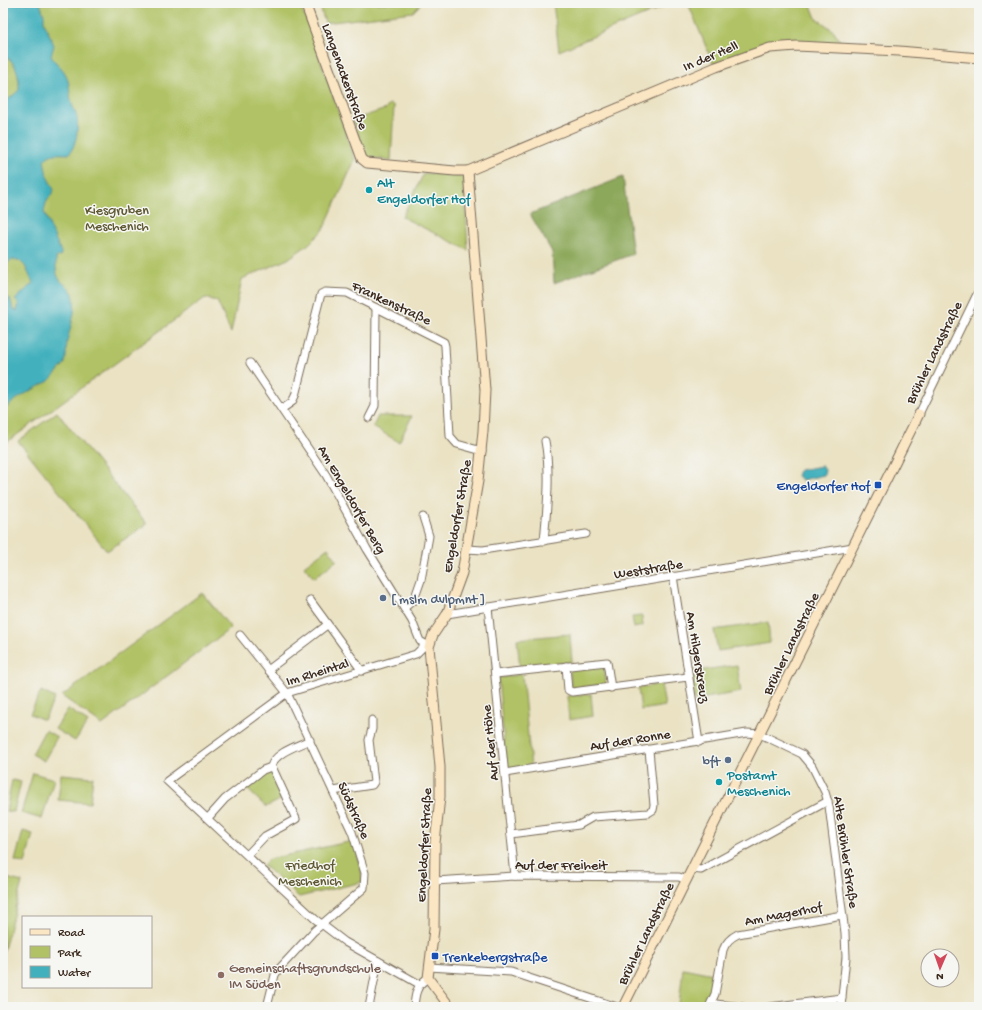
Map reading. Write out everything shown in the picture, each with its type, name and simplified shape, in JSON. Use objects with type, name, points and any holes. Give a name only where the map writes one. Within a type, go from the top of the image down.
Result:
[{"type":"street","name":"Langenackerstraße","points":[[305,3],[362,159],[367,163],[468,171]]},
{"type":"street","name":"In der Hell","points":[[468,171],[716,67],[765,50],[797,46],[900,51],[979,58]]},
{"type":"street","name":"Engeldorfer Straße","points":[[428,978],[428,967],[434,929],[435,843],[440,797],[440,767],[427,646],[447,614],[457,591],[467,549],[482,451],[485,390],[468,171]]},
{"type":"street","name":"Brühler Landstraße","points":[[623,1007],[853,547],[979,290]]},
{"type":"street","name":"Frankenstraße","points":[[282,409],[292,402],[295,396],[321,294],[325,292],[347,293],[444,342],[450,436],[457,444],[482,451]]},
{"type":"street","points":[[369,418],[374,406],[376,308]]},
{"type":"street","name":"Am Engeldorfer Berg","points":[[250,363],[326,475],[374,562],[412,621],[420,641],[427,646]]},
{"type":"street","points":[[544,541],[548,502],[548,457],[545,441]]},
{"type":"street","points":[[404,608],[414,600],[421,580],[429,536],[423,517]]},
{"type":"street","points":[[467,549],[483,550],[586,534]]},
{"type":"street","name":"Weststraße","points":[[447,614],[853,547]]},
{"type":"street","name":"Am Hilgerskreuz","points":[[673,576],[699,742]]},
{"type":"street","points":[[310,600],[362,671]]},
{"type":"street","name":"Auf der Höhe","points":[[488,607],[515,876]]},
{"type":"street","points":[[268,670],[327,625]]},
{"type":"street","name":"Südstraße","points":[[240,635],[287,693],[352,832],[364,866],[366,882],[364,888],[322,924]]},
{"type":"street","name":"Im Rheintal","points":[[208,818],[167,781],[287,693],[416,654],[427,646]]},
{"type":"street","points":[[495,674],[607,662],[610,688]]},
{"type":"street","points":[[566,666],[570,691],[610,688],[688,677]]},
{"type":"street","points":[[333,791],[372,785],[374,782],[369,740],[372,729],[372,720]]},
{"type":"street","name":"Auf der Ronne","points":[[505,773],[747,733],[760,734]]},
{"type":"street","name":"Alte Brühler Straße","points":[[760,734],[802,754],[819,778],[828,801],[846,957],[841,1007]]},
{"type":"street","points":[[310,740],[288,750],[274,761],[270,767],[263,770],[225,799],[208,818],[322,924],[345,942],[419,984]]},
{"type":"street","points":[[511,834],[579,825],[593,817],[648,813],[653,810],[654,805],[649,750]]},
{"type":"street","points":[[247,854],[264,836],[296,819],[280,783],[270,767]]},
{"type":"street","points":[[692,869],[701,870],[828,801]]},
{"type":"street","name":"Auf der Freiheit","points":[[435,882],[515,876],[680,877],[687,880]]},
{"type":"street","name":"Am Magerhof","points":[[710,1004],[723,950],[725,944],[732,937],[738,934],[842,915]]},
{"type":"street","points":[[268,1007],[275,975],[322,924]]},
{"type":"street","points":[[369,1007],[378,961]]},
{"type":"street","points":[[428,967],[511,972],[617,1007]]},
{"type":"street","points":[[414,1007],[415,996],[419,984],[428,978],[449,1007]]},
{"type":"street","points":[[769,1007],[842,998]]},
{"type":"street","points":[[710,1004],[742,1007]]},
{"type":"green space","name":"Kiesgruben Meschenich","points":[[3,3],[298,3],[307,21],[355,160],[323,230],[309,244],[288,259],[242,279],[231,333],[217,301],[205,298],[3,445]]},
{"type":"green space","points":[[319,3],[422,3],[413,12],[325,23]]},
{"type":"green space","points":[[553,3],[673,3],[559,51]]},
{"type":"green space","points":[[688,3],[810,3],[816,18],[834,31],[842,44],[784,42],[754,48],[713,64]]},
{"type":"green space","points":[[389,104],[394,106],[391,160],[366,157],[353,120],[386,109]]},
{"type":"green space","points":[[424,173],[460,176],[464,180],[468,250],[402,217]]},
{"type":"green space","points":[[623,177],[633,254],[554,283],[552,252],[530,214]]},
{"type":"green space","points":[[57,412],[147,524],[107,551],[18,441]]},
{"type":"green space","points":[[378,416],[412,416],[399,442],[373,427]]},
{"type":"green space","points":[[328,548],[337,560],[314,578],[304,566]]},
{"type":"green space","points":[[202,593],[231,628],[102,725],[62,696]]},
{"type":"green space","points":[[642,616],[643,626],[634,628],[632,617]]},
{"type":"green space","points":[[768,622],[770,643],[718,651],[714,630]]},
{"type":"green space","points":[[570,634],[572,662],[520,667],[517,639]]},
{"type":"green space","points":[[737,665],[741,692],[694,700],[690,672]]},
{"type":"green space","points":[[604,666],[606,684],[574,688],[571,686],[570,671],[572,669]]},
{"type":"green space","points":[[522,674],[531,767],[511,770],[506,764],[498,678]]},
{"type":"green space","points":[[661,684],[665,706],[641,710],[638,688]]},
{"type":"green space","points":[[41,691],[55,698],[44,720],[30,714]]},
{"type":"green space","points":[[591,694],[593,716],[569,720],[567,696]]},
{"type":"green space","points":[[68,709],[88,722],[75,741],[55,729]]},
{"type":"green space","points":[[45,730],[57,737],[44,761],[32,754]]},
{"type":"green space","points":[[269,772],[272,773],[284,798],[266,807],[246,788]]},
{"type":"green space","points":[[33,773],[54,779],[42,819],[21,813]]},
{"type":"green space","points":[[61,774],[93,777],[90,803],[58,800]]},
{"type":"green space","points":[[12,780],[21,782],[14,812],[6,811]]},
{"type":"green space","points":[[23,831],[33,834],[25,864],[15,861]]},
{"type":"green space","name":"Friedhof Meschenich","points":[[353,841],[361,867],[362,882],[299,897],[263,865],[269,859]]},
{"type":"green space","points":[[3,877],[22,882],[3,953]]},
{"type":"green space","points":[[683,968],[713,974],[709,996],[702,1007],[672,1007],[679,1004]]},
{"type":"water","points":[[3,3],[40,3],[44,15],[44,22],[54,45],[51,56],[67,76],[78,127],[75,142],[69,154],[52,155],[44,160],[47,176],[54,190],[46,203],[44,212],[61,252],[61,255],[56,258],[56,272],[60,281],[72,292],[75,306],[67,342],[65,363],[49,381],[17,399],[6,408],[3,413],[3,294],[7,299],[10,298],[13,309],[17,311],[19,303],[15,300],[33,283],[25,266],[19,260],[11,260],[3,268],[3,91],[5,99],[9,99],[19,90],[16,68],[8,58],[3,60]]},
{"type":"water","points":[[822,466],[825,470],[824,475],[802,480],[797,476],[799,470]]},
{"type":"place","name":"Alt Engeldorfer Hof","points":[[369,190]]},
{"type":"place","name":"Engeldorfer Hof","points":[[878,485]]},
{"type":"place","name":"[ mslm dvlpmnt ]","points":[[383,598]]},
{"type":"place","name":"bft","points":[[728,760]]},
{"type":"place","name":"Postamt Meschenich","points":[[719,782]]},
{"type":"place","name":"Trenkebergstraße","points":[[435,956]]},
{"type":"place","name":"Gemeinschaftsgrundschule IM Süden","points":[[221,975]]}]
